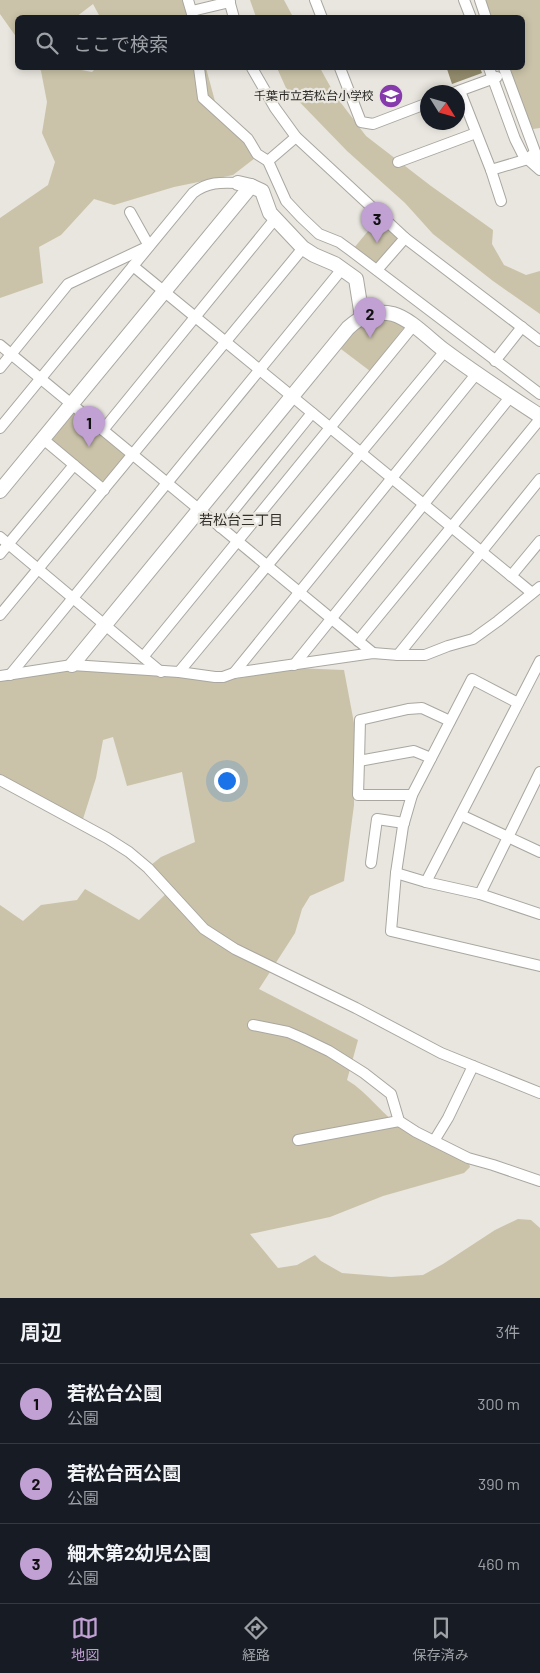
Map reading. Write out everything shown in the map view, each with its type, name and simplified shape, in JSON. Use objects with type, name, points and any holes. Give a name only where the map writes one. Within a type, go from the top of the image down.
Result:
[{"type":"street","points":[[188,0],[193,14],[230,1],[233,15]]},
{"type":"street","points":[[315,0],[321,15]]},
{"type":"street","points":[[464,0],[470,15]]},
{"type":"street","points":[[480,0],[485,15]]},
{"type":"street","points":[[199,70],[203,98],[248,139],[257,154],[268,161],[286,201],[301,217],[319,234],[339,242],[540,394]]},
{"type":"street","points":[[253,70],[296,137],[405,238],[540,341]]},
{"type":"street","points":[[341,70],[361,122],[373,124],[420,106]]},
{"type":"street","points":[[490,70],[515,139],[523,155],[532,155]]},
{"type":"street","points":[[465,89],[505,71],[532,155],[540,170]]},
{"type":"street","points":[[465,108],[491,170],[501,201]]},
{"type":"street","points":[[398,162],[476,133]]},
{"type":"street","points":[[268,161],[296,137]]},
{"type":"street","points":[[532,155],[540,165]]},
{"type":"street","points":[[491,170],[532,155]]},
{"type":"street","points":[[0,428],[193,193],[202,186],[221,182],[245,184],[262,191],[270,212],[275,219],[303,248],[335,264],[356,280],[362,317]]},
{"type":"street","points":[[0,491],[164,292],[245,184]]},
{"type":"street","points":[[130,212],[150,246]]},
{"type":"street","points":[[103,430],[275,219]]},
{"type":"street","points":[[377,270],[405,238]]},
{"type":"street","points":[[0,368],[68,284],[150,246]]},
{"type":"street","points":[[0,615],[303,248]]},
{"type":"street","points":[[5,675],[72,665],[224,677],[234,673],[373,653],[425,655],[473,638],[498,621],[536,590],[511,576],[481,552],[133,266]]},
{"type":"street","points":[[5,675],[73,598],[342,269]]},
{"type":"street","points":[[72,665],[348,328],[362,317],[374,313],[392,314],[413,326],[445,351],[540,417],[358,641]]},
{"type":"street","points":[[143,657],[413,326]]},
{"type":"street","points":[[495,361],[522,327]]},
{"type":"street","points":[[0,345],[373,653]]},
{"type":"street","points":[[179,672],[445,351]]},
{"type":"street","points":[[234,673],[477,373]]},
{"type":"street","points":[[294,665],[511,396]]},
{"type":"street","points":[[220,527],[312,413]]},
{"type":"street","points":[[43,440],[104,490]]},
{"type":"street","points":[[0,554],[74,465]]},
{"type":"street","points":[[398,655],[540,479]]},
{"type":"street","points":[[0,537],[161,672]]},
{"type":"street","points":[[511,576],[540,541]]},
{"type":"street","points":[[426,882],[540,661]]},
{"type":"street","points":[[518,703],[472,679],[412,795],[404,824],[396,873],[391,931],[540,966]]},
{"type":"street","points":[[412,795],[358,795],[360,720],[408,709],[422,708],[450,721]]},
{"type":"street","points":[[359,761],[414,751],[431,758]]},
{"type":"street","points":[[480,894],[540,772]]},
{"type":"street","points":[[0,780],[107,838],[129,852],[148,868],[204,929],[235,950],[356,1008],[441,1053],[540,1093]]},
{"type":"street","points":[[461,815],[540,852]]},
{"type":"street","points":[[371,863],[377,819],[404,824]]},
{"type":"street","points":[[396,873],[480,894],[540,914]]},
{"type":"street","points":[[253,1025],[288,1032],[302,1038],[364,1073],[391,1094],[399,1121],[416,1132],[468,1158],[494,1164],[540,1181]]},
{"type":"street","points":[[434,1140],[448,1118],[473,1066]]},
{"type":"street","points":[[298,1140],[399,1121]]},
{"type":"shaded area","points":[[0,0],[183,0],[189,15],[99,15],[93,4],[79,15],[15,15],[15,35],[0,14]]},
{"type":"shaded area","points":[[250,0],[284,0],[292,15],[255,15]]},
{"type":"shaded area","points":[[483,0],[540,0],[540,128],[533,129],[507,70],[525,70],[525,15],[488,15]]},
{"type":"shaded area","points":[[207,70],[216,105],[255,158],[233,175],[174,187],[114,205],[94,199],[61,235],[39,247],[43,283],[0,298],[0,218],[48,185],[55,162],[42,133],[47,102],[41,71]]},
{"type":"shaded area","points":[[278,70],[321,70],[335,95],[366,136],[431,186],[493,230],[492,244],[504,265],[526,275],[540,271],[540,314],[493,281],[433,234],[405,203],[347,151],[286,88]]},
{"type":"shaded area","points":[[447,70],[481,70],[482,73],[452,84]]},
{"type":"shaded area","points":[[378,219],[400,238],[380,262],[374,263],[354,248]]},
{"type":"shaded area","points":[[378,315],[406,325],[370,371],[337,346],[351,329]]},
{"type":"shaded area","points":[[72,413],[77,413],[125,453],[126,459],[109,480],[101,481],[53,442],[53,435]]},
{"type":"shaded area","points":[[294,668],[344,670],[354,723],[354,805],[344,881],[310,896],[302,909],[295,933],[259,989],[358,1040],[347,1080],[406,1131],[469,1163],[470,1167],[464,1173],[383,1196],[330,1217],[250,1234],[278,1268],[297,1265],[315,1255],[321,1261],[342,1273],[391,1277],[423,1275],[495,1230],[518,1219],[531,1220],[540,1228],[540,1298],[0,1298],[0,905],[23,921],[41,905],[77,900],[85,889],[139,920],[172,888],[151,865],[161,857],[195,842],[182,772],[127,786],[113,737],[103,740],[96,778],[83,819],[0,776],[0,681],[76,669],[224,681]]},
{"type":"place","name":"千葉市立若松台小学校","points":[[391,96]]},
{"type":"place","name":"細木第2幼児公園","points":[[377,243]]},
{"type":"place","name":"若松台西公園","points":[[370,338]]},
{"type":"place","name":"若松台公園","points":[[89,447]]},
{"type":"district","name":"若松台三丁目","points":[[241,520]]}]
